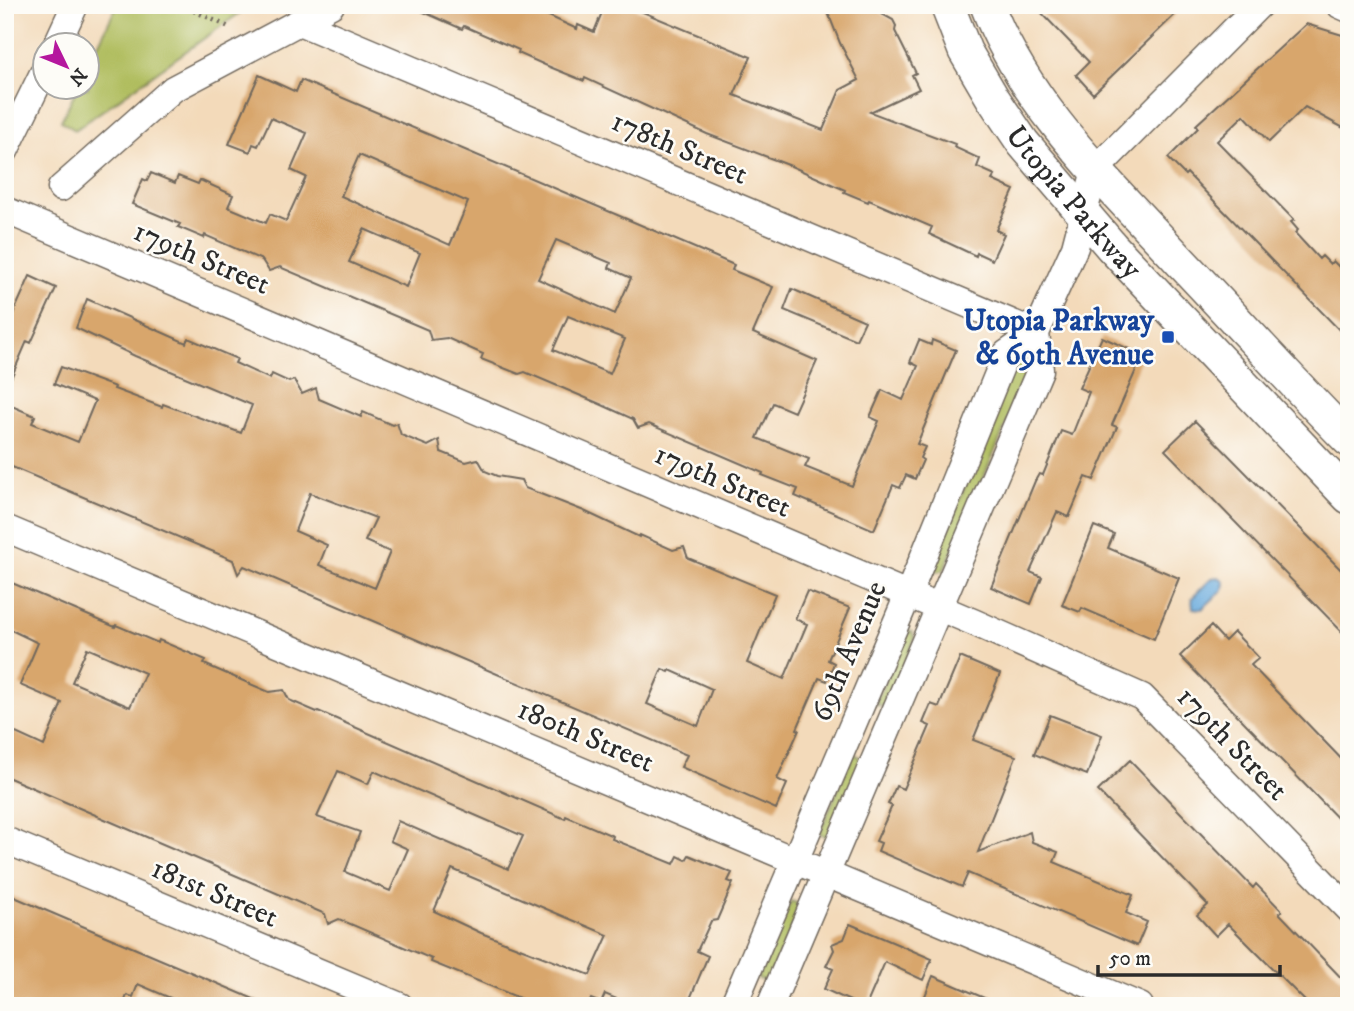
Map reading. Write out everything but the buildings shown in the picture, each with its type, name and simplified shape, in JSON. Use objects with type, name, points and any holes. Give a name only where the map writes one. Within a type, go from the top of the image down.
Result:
[{"type":"main road","name":"Utopia Parkway","points":[[947,5],[965,51],[1023,143],[1083,215],[1349,497]]},
{"type":"main road","name":"Utopia Parkway","points":[[987,5],[1019,70],[1054,121],[1095,170],[1346,431]]},
{"type":"street","points":[[62,32],[75,5]]},
{"type":"street","points":[[61,188],[173,89],[331,5]]},
{"type":"street","points":[[736,1000],[770,1006],[1040,370],[1036,334],[1075,247],[1095,170],[1259,5]]},
{"type":"street","points":[[1340,5],[1349,9]]},
{"type":"street","name":"178th Street","points":[[299,22],[1036,334]]},
{"type":"street","points":[[5,152],[32,96]]},
{"type":"street","name":"179th Street","points":[[5,210],[1142,697],[1349,909]]},
{"type":"street","name":"69th Avenue","points":[[736,1000],[908,596],[1006,354],[1036,334]]},
{"type":"street","points":[[1311,458],[1346,431]]},
{"type":"street","name":"180th Street","points":[[5,528],[1140,1006]]},
{"type":"street","points":[[850,730],[882,744]]},
{"type":"street","name":"181st Street","points":[[5,839],[400,1006]]},
{"type":"path","points":[[181,5],[231,28]]},
{"type":"green space","points":[[117,5],[251,5],[75,130],[61,121],[70,102],[102,102],[102,37]]},
{"type":"green space","points":[[1021,358],[1028,359],[1031,367],[944,570],[938,572],[932,569],[1014,364]]},
{"type":"green space","points":[[907,631],[912,632],[915,638],[888,702],[883,706],[875,704]]},
{"type":"green space","points":[[853,754],[859,756],[861,763],[831,834],[825,837],[819,834]]},
{"type":"green space","points":[[791,901],[797,903],[800,910],[769,978],[763,981],[757,978]]},
{"type":"water","points":[[1219,577],[1224,582],[1223,590],[1202,609],[1193,608],[1192,598],[1212,578]]},
{"type":"place","name":"Utopia Parkway & 69th Avenue","points":[[1168,337]]}]
